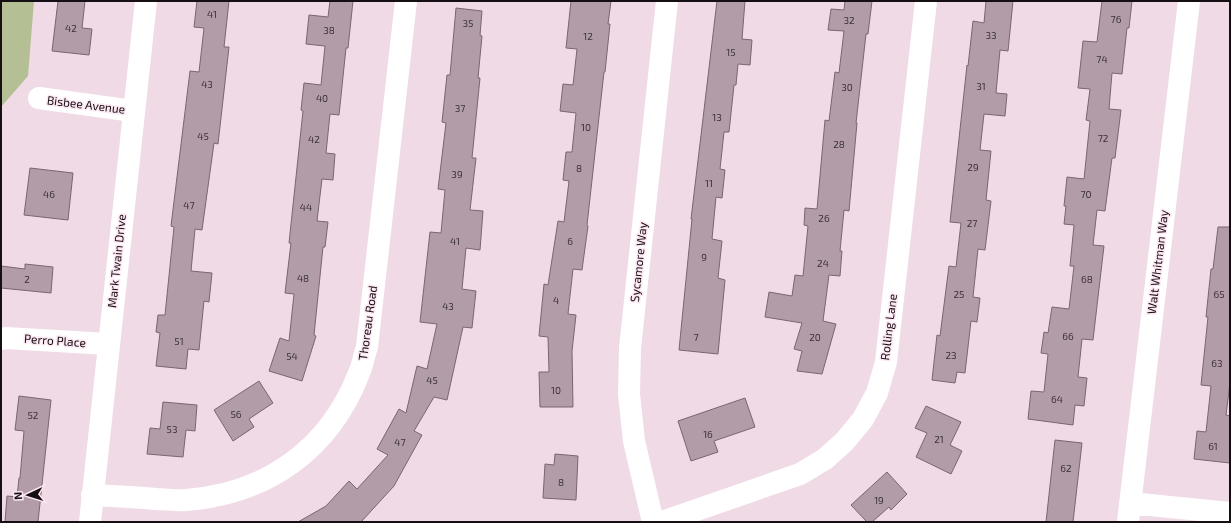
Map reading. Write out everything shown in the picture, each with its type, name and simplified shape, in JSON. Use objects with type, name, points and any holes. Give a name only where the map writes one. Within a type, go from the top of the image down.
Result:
[{"type":"street","name":"Mark Twain Drive","points":[[90,522],[146,1]]},
{"type":"street","name":"Thoreau Road","points":[[92,495],[184,501],[218,497],[249,487],[277,474],[306,452],[329,428],[346,403],[360,373],[366,347],[406,1]]},
{"type":"street","name":"Sycamore Way","points":[[653,522],[634,441],[629,394],[630,348],[667,1]]},
{"type":"street","name":"Rolling Lane","points":[[662,522],[793,476],[825,459],[845,442],[863,419],[877,393],[886,362],[926,1]]},
{"type":"street","name":"Walt Whitman Way","points":[[1129,512],[1189,1]]},
{"type":"street","name":"Bisbee Avenue","points":[[40,98],[133,111]]},
{"type":"street","name":"Perro Place","points":[[1,338],[108,344]]},
{"type":"street","points":[[1129,512],[1230,513]]},
{"type":"green space","points":[[1,1],[34,1],[28,76],[1,107]]},
{"type":"building","points":[[58,1],[85,1],[82,28],[92,29],[89,55],[52,51]]},
{"type":"building","points":[[197,1],[229,1],[224,47],[229,47],[218,144],[214,143],[202,230],[195,229],[191,271],[212,273],[209,302],[204,301],[199,350],[188,349],[186,369],[156,366],[160,333],[156,332],[158,315],[165,315],[174,227],[171,226],[190,71],[199,72],[204,28],[194,27]]},
{"type":"building","points":[[330,1],[353,1],[348,48],[346,48],[339,115],[330,114],[326,153],[335,154],[333,180],[322,179],[317,221],[328,222],[325,247],[323,247],[314,335],[316,336],[302,381],[269,371],[280,338],[289,341],[294,294],[285,293],[303,111],[301,110],[304,83],[321,85],[325,46],[306,44],[309,15],[328,17]]},
{"type":"building","points":[[571,1],[611,1],[608,24],[610,24],[582,270],[573,269],[568,314],[576,315],[572,351],[573,407],[540,407],[539,372],[549,372],[548,337],[539,336],[544,284],[548,285],[558,221],[564,222],[569,181],[563,180],[566,152],[572,152],[576,113],[560,111],[563,84],[573,85],[577,49],[566,48]]},
{"type":"building","points":[[717,1],[745,1],[742,39],[752,40],[750,65],[738,64],[736,85],[734,85],[729,132],[724,132],[720,169],[725,170],[722,198],[716,197],[712,239],[722,241],[718,278],[725,280],[718,354],[679,350],[691,219]]},
{"type":"building","points":[[845,1],[872,1],[868,34],[866,34],[856,123],[849,211],[844,210],[840,251],[842,251],[840,276],[829,275],[823,321],[836,324],[822,374],[797,371],[802,351],[794,349],[802,323],[765,317],[769,292],[792,296],[795,275],[803,276],[808,226],[804,225],[805,208],[817,209],[825,120],[829,121],[835,72],[839,73],[844,31],[828,30],[831,9],[844,10]]},
{"type":"building","points":[[986,1],[1013,1],[1008,51],[1000,50],[996,93],[1007,94],[1005,116],[984,114],[980,150],[991,151],[986,200],[991,201],[985,250],[978,249],[973,297],[980,298],[977,322],[971,321],[965,373],[957,372],[955,383],[932,380],[937,335],[940,336],[949,266],[956,267],[961,223],[950,222],[973,21],[984,23]]},
{"type":"building","points":[[1102,1],[1132,1],[1129,28],[1127,28],[1122,74],[1112,73],[1109,109],[1121,110],[1115,158],[1112,158],[1105,211],[1097,210],[1093,245],[1104,246],[1093,340],[1082,339],[1078,377],[1087,378],[1084,406],[1075,405],[1073,425],[1028,419],[1031,391],[1044,392],[1048,354],[1041,353],[1044,332],[1048,333],[1052,307],[1069,309],[1074,266],[1070,266],[1074,225],[1064,224],[1067,177],[1084,179],[1090,121],[1086,120],[1090,89],[1078,88],[1083,41],[1097,42]]},
{"type":"building","points":[[456,8],[482,11],[480,35],[482,36],[478,78],[480,78],[472,158],[476,158],[470,210],[483,211],[480,250],[466,248],[462,289],[476,291],[472,328],[463,327],[447,400],[434,397],[414,431],[422,435],[394,486],[361,522],[298,522],[326,506],[349,481],[357,489],[388,455],[377,449],[399,409],[406,413],[417,366],[427,369],[437,324],[420,322],[430,232],[441,233],[445,190],[438,189],[446,123],[442,122],[447,75],[450,75]]},
{"type":"building","points":[[30,168],[73,173],[68,220],[24,215]]},
{"type":"building","points":[[1218,227],[1230,227],[1230,383],[1226,415],[1230,416],[1230,463],[1194,459],[1197,431],[1206,432],[1211,386],[1201,385],[1211,269],[1213,269]]},
{"type":"building","points":[[25,264],[53,267],[51,293],[1,288],[1,266],[25,269]]},
{"type":"building","points":[[259,381],[273,403],[249,419],[254,427],[233,441],[214,410]]},
{"type":"building","points":[[19,396],[51,400],[38,522],[5,522],[7,496],[17,497],[20,478],[24,431],[15,430]]},
{"type":"building","points":[[745,398],[755,427],[714,441],[718,452],[691,461],[678,421]]},
{"type":"building","points":[[163,402],[197,405],[195,431],[186,430],[183,457],[147,454],[150,428],[160,429]]},
{"type":"building","points":[[926,406],[961,422],[950,445],[962,451],[951,474],[916,457],[927,433],[915,428]]},
{"type":"building","points":[[1055,440],[1082,443],[1073,522],[1046,522]]},
{"type":"building","points":[[555,454],[578,456],[576,500],[543,498],[545,464],[554,465]]},
{"type":"building","points":[[887,472],[907,494],[891,510],[889,507],[872,522],[867,522],[851,505]]}]
